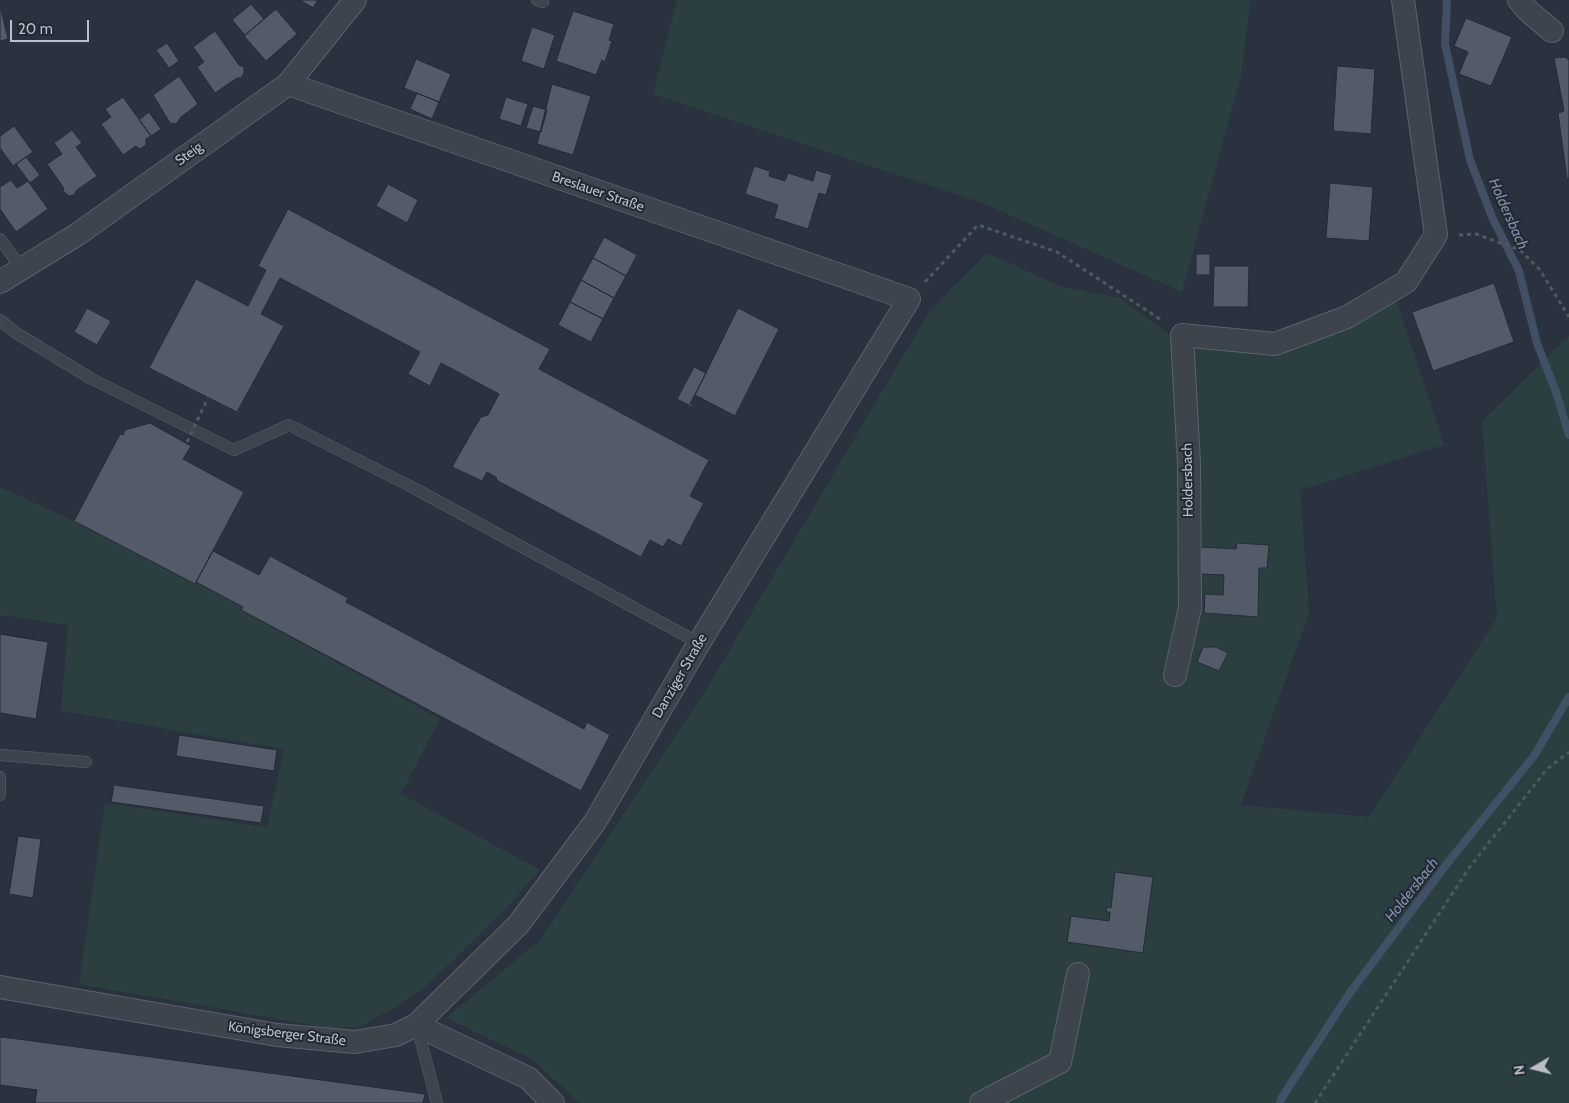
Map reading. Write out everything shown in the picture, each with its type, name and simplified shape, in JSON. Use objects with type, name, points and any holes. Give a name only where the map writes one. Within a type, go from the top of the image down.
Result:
[{"type":"street","name":"Steig","points":[[0,282],[78,234],[288,84],[355,0]]},
{"type":"street","points":[[1182,335],[1275,344],[1347,317],[1406,282],[1436,236],[1403,0]]},
{"type":"street","points":[[1519,0],[1526,9],[1552,31]]},
{"type":"street","name":"Breslauer Straße","points":[[288,84],[909,299]]},
{"type":"street","name":"Danziger Straße","points":[[416,1025],[518,925],[595,822],[699,643],[909,299]]},
{"type":"street","name":"Holdersbach","points":[[1175,675],[1190,608],[1189,464],[1182,335]]},
{"type":"street","points":[[981,1103],[1060,1062],[1078,974]]},
{"type":"street","name":"Königsberger Straße","points":[[0,986],[277,1035],[355,1042],[396,1035],[416,1025]]},
{"type":"street","points":[[416,1025],[528,1078],[553,1103]]},
{"type":"lane","points":[[0,239],[22,269]]},
{"type":"lane","points":[[0,320],[16,333],[92,379],[234,450],[289,425],[410,486],[699,643]]},
{"type":"lane","points":[[0,755],[86,762]]},
{"type":"lane","points":[[0,777],[0,795]]},
{"type":"lane","points":[[416,1025],[437,1103]]},
{"type":"path","points":[[909,299],[978,225],[1057,252],[1154,314],[1182,335]]},
{"type":"path","points":[[1476,234],[1520,250],[1540,270],[1569,317]]},
{"type":"path","points":[[187,442],[208,398]]},
{"type":"path","points":[[1315,1103],[1469,868],[1548,769],[1569,752]]},
{"type":"shaded area","points":[[677,0],[1250,0],[1242,72],[1182,292],[983,203],[653,94]]},
{"type":"shaded area","points":[[987,253],[1062,287],[1120,298],[1174,338],[1278,351],[1396,299],[1444,445],[1300,490],[1309,613],[1241,805],[1369,817],[1497,618],[1482,421],[1569,336],[1569,1103],[580,1103],[532,1059],[446,1018],[540,940],[709,685],[929,312]]},
{"type":"shaded area","points":[[0,487],[74,521],[194,584],[196,582],[243,607],[241,610],[440,719],[401,794],[540,870],[505,910],[426,986],[392,1009],[360,1027],[329,1028],[79,984],[105,803],[267,827],[284,749],[61,711],[68,625],[0,615]]},
{"type":"building","points":[[300,0],[318,0],[313,8]]},
{"type":"building","points":[[251,4],[264,19],[245,35],[232,20]]},
{"type":"building","points":[[0,5],[8,39],[0,41]]},
{"type":"building","points":[[276,9],[297,34],[266,61],[244,36]]},
{"type":"building","points":[[573,11],[614,24],[609,40],[612,41],[605,62],[602,60],[596,75],[556,61]]},
{"type":"building","points":[[1466,18],[1512,37],[1491,86],[1459,74],[1468,52],[1454,46]]},
{"type":"building","points":[[532,27],[555,35],[544,69],[521,61]]},
{"type":"building","points":[[215,31],[239,65],[244,67],[244,73],[241,78],[237,78],[215,93],[197,67],[204,62],[193,47]]},
{"type":"building","points":[[167,43],[179,61],[169,68],[156,50]]},
{"type":"building","points":[[1565,57],[1569,60],[1569,178],[1567,179],[1558,113],[1564,111],[1554,58]]},
{"type":"building","points":[[416,59],[451,74],[439,102],[404,88]]},
{"type":"building","points":[[1337,66],[1375,69],[1371,134],[1333,131]]},
{"type":"building","points":[[179,76],[198,104],[181,117],[176,124],[170,123],[153,95]]},
{"type":"building","points":[[552,84],[591,96],[573,155],[537,144]]},
{"type":"building","points":[[417,93],[439,102],[432,119],[410,109]]},
{"type":"building","points":[[123,97],[151,136],[146,139],[146,145],[140,149],[136,146],[123,155],[101,124],[111,117],[105,109]]},
{"type":"building","points":[[506,97],[528,104],[521,126],[499,119]]},
{"type":"building","points":[[533,106],[547,110],[541,132],[526,128]]},
{"type":"building","points":[[149,112],[161,129],[151,136],[139,120]]},
{"type":"building","points":[[14,126],[33,152],[13,166],[0,148],[0,136]]},
{"type":"building","points":[[72,130],[82,143],[76,147],[97,176],[77,190],[74,195],[69,196],[64,192],[63,187],[47,164],[62,154],[54,143]]},
{"type":"building","points":[[26,157],[40,175],[30,183],[16,164]]},
{"type":"building","points":[[754,166],[770,171],[769,176],[785,181],[788,173],[813,181],[816,170],[832,175],[826,195],[819,193],[808,229],[774,218],[778,205],[745,194]]},
{"type":"building","points":[[11,180],[17,188],[28,181],[48,209],[16,232],[0,209],[0,187]]},
{"type":"building","points":[[1330,183],[1373,187],[1369,241],[1326,238]]},
{"type":"building","points":[[388,184],[418,200],[407,223],[376,206]]},
{"type":"building","points":[[288,209],[550,349],[539,369],[709,460],[690,496],[704,503],[681,546],[668,539],[663,547],[650,540],[641,557],[496,480],[497,478],[487,472],[482,481],[452,467],[481,417],[488,415],[499,394],[441,363],[430,386],[408,374],[420,352],[280,278],[261,314],[284,326],[237,412],[149,368],[196,279],[248,306],[266,270],[258,266]]},
{"type":"building","points":[[604,237],[637,255],[626,276],[593,258]]},
{"type":"building","points":[[1196,254],[1210,254],[1210,275],[1196,275]]},
{"type":"building","points":[[593,258],[626,276],[614,298],[581,280]]},
{"type":"building","points":[[1214,266],[1249,266],[1248,307],[1213,307]]},
{"type":"building","points":[[581,280],[614,298],[603,319],[570,302]]},
{"type":"building","points":[[1494,283],[1514,342],[1433,371],[1412,312]]},
{"type":"building","points":[[570,302],[603,319],[591,342],[558,325]]},
{"type":"building","points":[[87,308],[111,321],[97,345],[74,332]]},
{"type":"building","points":[[738,308],[779,329],[735,416],[695,395]]},
{"type":"building","points":[[694,367],[706,373],[690,404],[693,405],[692,407],[677,399]]},
{"type":"building","points":[[150,423],[191,446],[183,459],[244,492],[195,584],[74,521],[120,434],[123,435],[125,430]]},
{"type":"building","points":[[1237,543],[1269,545],[1267,568],[1259,568],[1258,617],[1204,613],[1205,594],[1223,595],[1224,575],[1199,574],[1201,547],[1236,549]]},
{"type":"building","points":[[213,551],[259,575],[270,556],[348,598],[346,602],[584,729],[587,722],[610,735],[581,791],[241,610],[243,607],[196,582]]},
{"type":"building","points":[[0,634],[48,642],[36,719],[0,713]]},
{"type":"building","points":[[1203,647],[1216,647],[1228,653],[1219,671],[1197,662]]},
{"type":"building","points":[[179,735],[277,750],[274,771],[176,756]]},
{"type":"building","points":[[114,785],[264,806],[261,823],[111,802]]},
{"type":"building","points":[[18,836],[41,839],[33,898],[9,894]]},
{"type":"building","points":[[1115,872],[1153,877],[1143,953],[1067,942],[1071,916],[1109,921],[1110,912],[1106,912],[1107,907],[1111,908]]},
{"type":"building","points":[[0,1037],[425,1094],[423,1103],[35,1103],[37,1090],[0,1085]]},
{"type":"waterway","name":"Holdersbach","points":[[1447,0],[1445,44],[1470,160],[1492,217],[1519,271],[1537,343],[1556,392],[1569,435]]},
{"type":"waterway","name":"Holdersbach","points":[[1280,1103],[1349,994],[1449,861],[1534,756],[1569,697]]}]
